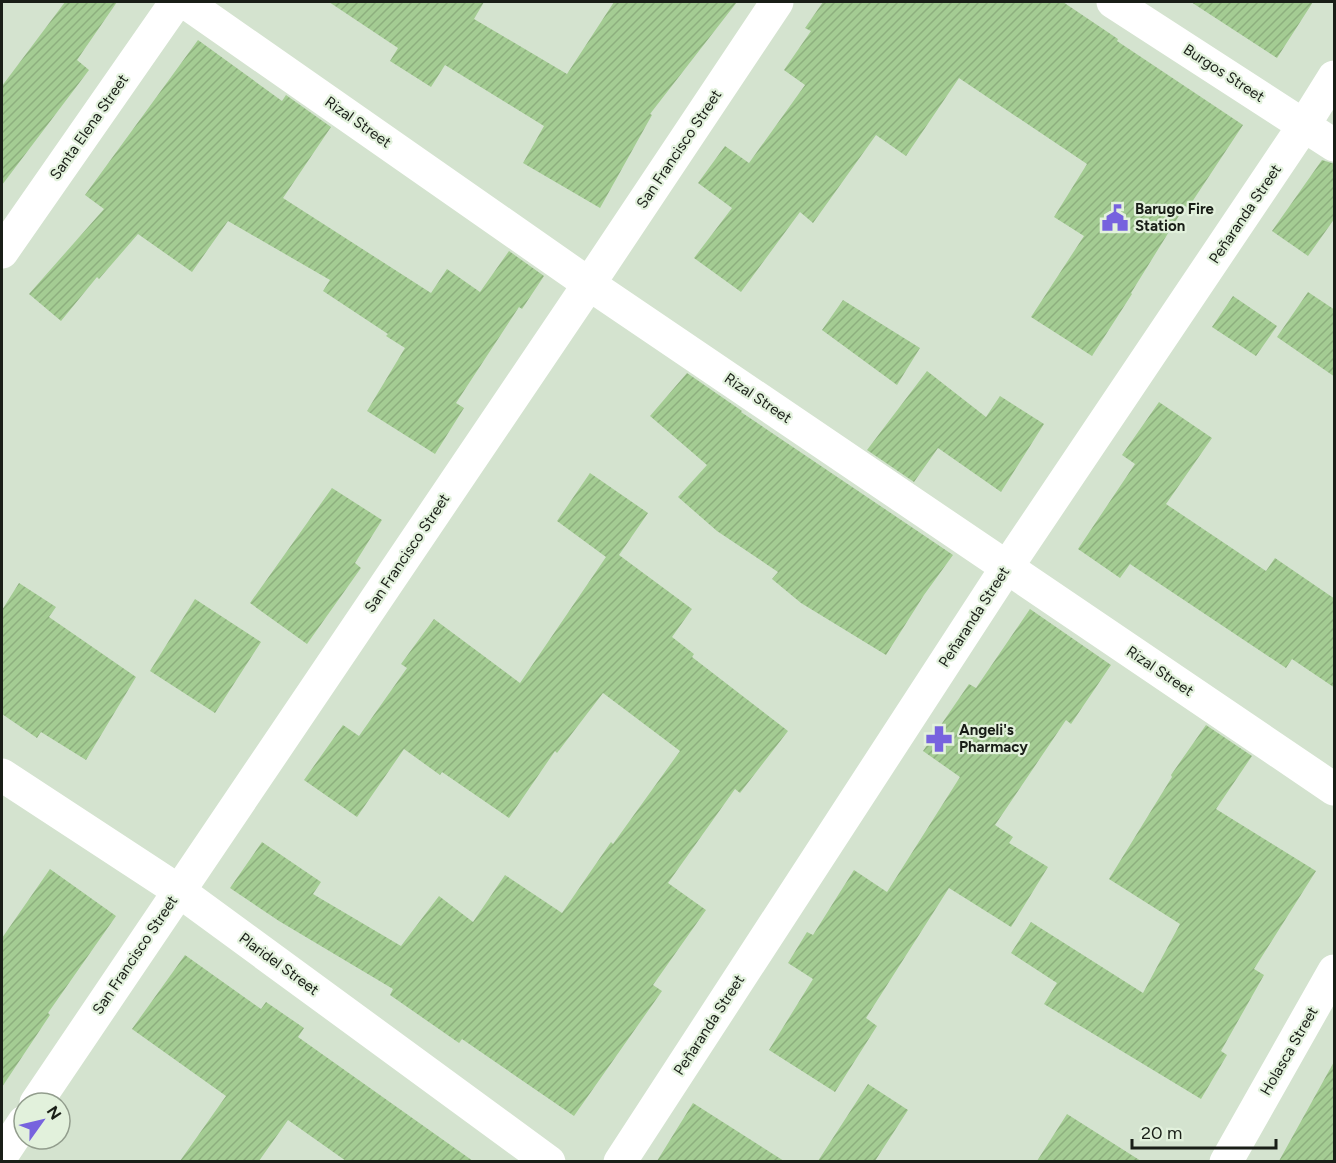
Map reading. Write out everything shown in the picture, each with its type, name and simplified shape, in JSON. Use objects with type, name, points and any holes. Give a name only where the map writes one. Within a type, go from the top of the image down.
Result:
[{"type":"street","name":"Santa Elena Street","points":[[2,252],[176,2]]},
{"type":"street","name":"Rizal Street","points":[[185,2],[589,284],[1335,789]]},
{"type":"street","name":"San Francisco Street","points":[[44,1091],[777,2]]},
{"type":"street","name":"Burgos Street","points":[[1113,2],[1335,145]]},
{"type":"street","name":"Peñaranda Street","points":[[620,1161],[1007,567],[1335,77]]},
{"type":"street","name":"Plaridel Street","points":[[2,775],[178,891],[549,1161]]},
{"type":"street","name":"Holasca Street","points":[[1226,1161],[1335,971]]},
{"type":"street","points":[[2,1155],[12,1140]]},
{"type":"building","points":[[65,2],[117,2],[77,60],[89,70],[2,185],[2,86]]},
{"type":"building","points":[[329,2],[484,2],[474,19],[567,74],[614,2],[737,2],[650,114],[652,115],[600,208],[523,163],[544,126],[445,65],[431,87],[390,61],[398,48]]},
{"type":"building","points":[[823,2],[1063,2],[1243,125],[1188,208],[1185,206],[1092,356],[1031,317],[1084,236],[1054,217],[1087,164],[959,78],[906,156],[876,135],[813,223],[800,212],[741,292],[694,258],[732,208],[698,183],[725,146],[749,163],[805,85],[784,70],[811,31],[805,28]]},
{"type":"building","points":[[1191,2],[1313,2],[1277,58]]},
{"type":"building","points":[[198,40],[282,101],[286,95],[331,127],[283,198],[431,293],[447,269],[480,292],[509,251],[544,276],[522,309],[519,307],[456,403],[464,408],[435,454],[367,411],[405,348],[323,291],[330,280],[228,221],[192,272],[138,234],[99,279],[97,277],[61,321],[29,294],[104,209],[85,195]]},
{"type":"building","points":[[1322,160],[1335,164],[1335,218],[1308,256],[1272,231]]},
{"type":"building","points":[[1308,292],[1335,310],[1335,377],[1277,337]]},
{"type":"building","points":[[1233,296],[1277,326],[1256,356],[1212,327]]},
{"type":"building","points":[[843,300],[920,348],[897,385],[822,330]]},
{"type":"building","points":[[927,371],[986,417],[1000,396],[1044,424],[1001,492],[938,448],[914,482],[867,450]]},
{"type":"building","points":[[687,373],[953,555],[924,595],[886,655],[801,603],[772,579],[778,572],[717,531],[678,497],[707,465],[650,416]]},
{"type":"building","points":[[1159,402],[1212,438],[1166,504],[1266,571],[1275,558],[1335,599],[1335,688],[1292,659],[1286,668],[1130,564],[1120,578],[1078,549],[1135,464],[1122,455]]},
{"type":"building","points":[[590,473],[648,513],[619,555],[692,609],[672,637],[694,654],[692,657],[788,731],[740,793],[735,789],[668,883],[706,910],[653,985],[662,991],[574,1116],[462,1039],[459,1043],[390,995],[393,989],[279,921],[230,888],[262,842],[321,882],[313,894],[401,946],[439,896],[473,922],[505,875],[562,913],[611,842],[613,844],[680,751],[603,693],[557,753],[555,751],[509,818],[442,772],[440,775],[404,749],[357,817],[304,780],[343,725],[359,736],[407,668],[401,664],[434,619],[520,683],[606,557],[557,521]]},
{"type":"building","points":[[332,488],[382,520],[355,563],[361,568],[307,644],[250,603]]},
{"type":"building","points":[[19,583],[56,607],[49,617],[136,677],[86,760],[41,732],[37,738],[2,714],[2,610]]},
{"type":"building","points":[[195,599],[261,642],[215,713],[150,671]]},
{"type":"building","points":[[1030,609],[1111,665],[1071,724],[1066,720],[995,825],[1013,837],[1009,843],[1048,867],[1011,927],[949,888],[866,1018],[877,1026],[835,1092],[769,1050],[813,979],[788,963],[807,932],[813,935],[854,870],[887,892],[960,777],[923,751],[969,684],[976,688]]},
{"type":"building","points":[[1206,725],[1252,756],[1216,809],[1316,871],[1254,969],[1264,975],[1221,1051],[1227,1055],[1201,1099],[1044,1004],[1057,983],[1011,953],[1031,922],[1143,993],[1180,924],[1109,879],[1172,777],[1171,775]]},
{"type":"building","points":[[50,869],[116,916],[48,1013],[50,1015],[2,1087],[2,938]]},
{"type":"building","points":[[185,955],[261,1009],[266,1002],[304,1028],[298,1037],[473,1161],[346,1161],[288,1120],[259,1161],[180,1161],[226,1096],[132,1029]]},
{"type":"building","points":[[1335,1060],[1335,1161],[1279,1161]]},
{"type":"building","points":[[868,1084],[908,1110],[875,1161],[818,1161]]},
{"type":"building","points":[[693,1103],[784,1161],[657,1161]]},
{"type":"building","points":[[1067,1114],[1141,1161],[1037,1161]]},
{"type":"place","name":"Barugo Fire Station","points":[[1115,218]]},
{"type":"place","name":"Angeli's Pharmacy","points":[[939,739]]}]
